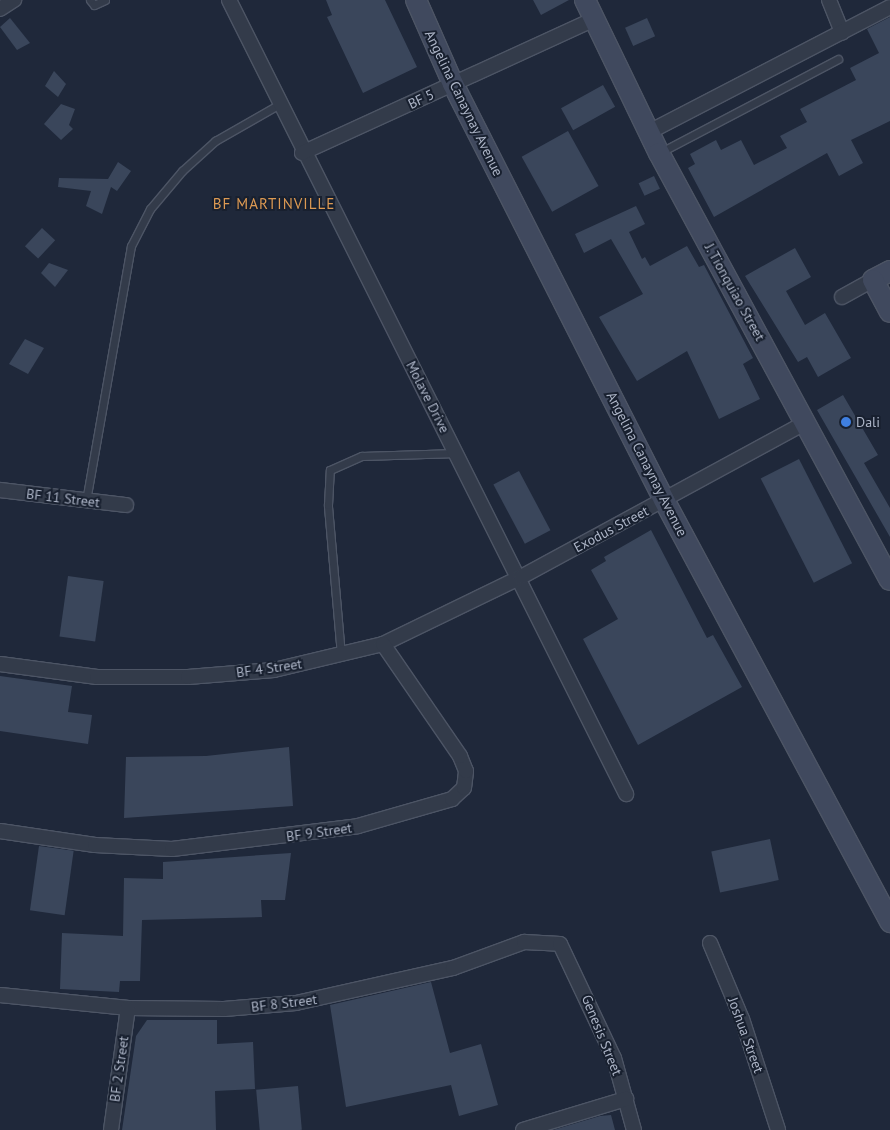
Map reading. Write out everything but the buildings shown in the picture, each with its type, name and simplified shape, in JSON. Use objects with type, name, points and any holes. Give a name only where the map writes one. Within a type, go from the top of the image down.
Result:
[{"type":"street","points":[[0,9],[14,0]]},
{"type":"street","name":"Molave Drive","points":[[229,0],[278,105],[521,577],[626,794]]},
{"type":"street","name":"Angelina Canaynay Avenue","points":[[416,0],[453,84],[664,500],[890,922]]},
{"type":"street","name":"J. Tionquiao Street","points":[[585,0],[659,153],[890,580]]},
{"type":"street","points":[[828,0],[842,32]]},
{"type":"street","points":[[648,132],[890,7]]},
{"type":"street","name":"BF 5","points":[[302,153],[594,20]]},
{"type":"street","points":[[842,297],[882,276],[890,312]]},
{"type":"street","name":"Exodus Street","points":[[521,577],[806,422]]},
{"type":"street","name":"BF 11 Street","points":[[0,490],[126,505]]},
{"type":"street","name":"BF 4 Street","points":[[0,664],[97,677],[188,677],[274,670],[383,644],[521,577]]},
{"type":"street","name":"BF 9 Street","points":[[0,831],[95,845],[172,848],[358,826],[452,799],[464,788],[466,771],[460,756],[383,644]]},
{"type":"street","name":"BF 8 Street","points":[[0,995],[128,1008],[224,1009],[296,1003],[453,968],[524,942],[560,944]]},
{"type":"street","name":"Joshua Street","points":[[710,943],[742,1019],[778,1130]]},
{"type":"street","name":"Genesis Street","points":[[560,944],[597,1017],[626,1099],[634,1130]]},
{"type":"street","name":"BF 2 Street","points":[[111,1130],[128,1008]]},
{"type":"street","points":[[523,1130],[626,1099]]},
{"type":"lane","points":[[90,0],[94,5],[105,0]]},
{"type":"lane","points":[[659,153],[838,59]]},
{"type":"lane","points":[[86,501],[131,246],[150,209],[182,171],[215,141],[278,105]]},
{"type":"lane","points":[[341,655],[328,506],[330,470],[362,456],[456,453]]},
{"type":"place","name":"Dali","points":[[846,422]]},
{"type":"district","name":"BF MARTINVILLE","points":[[274,204]]}]
